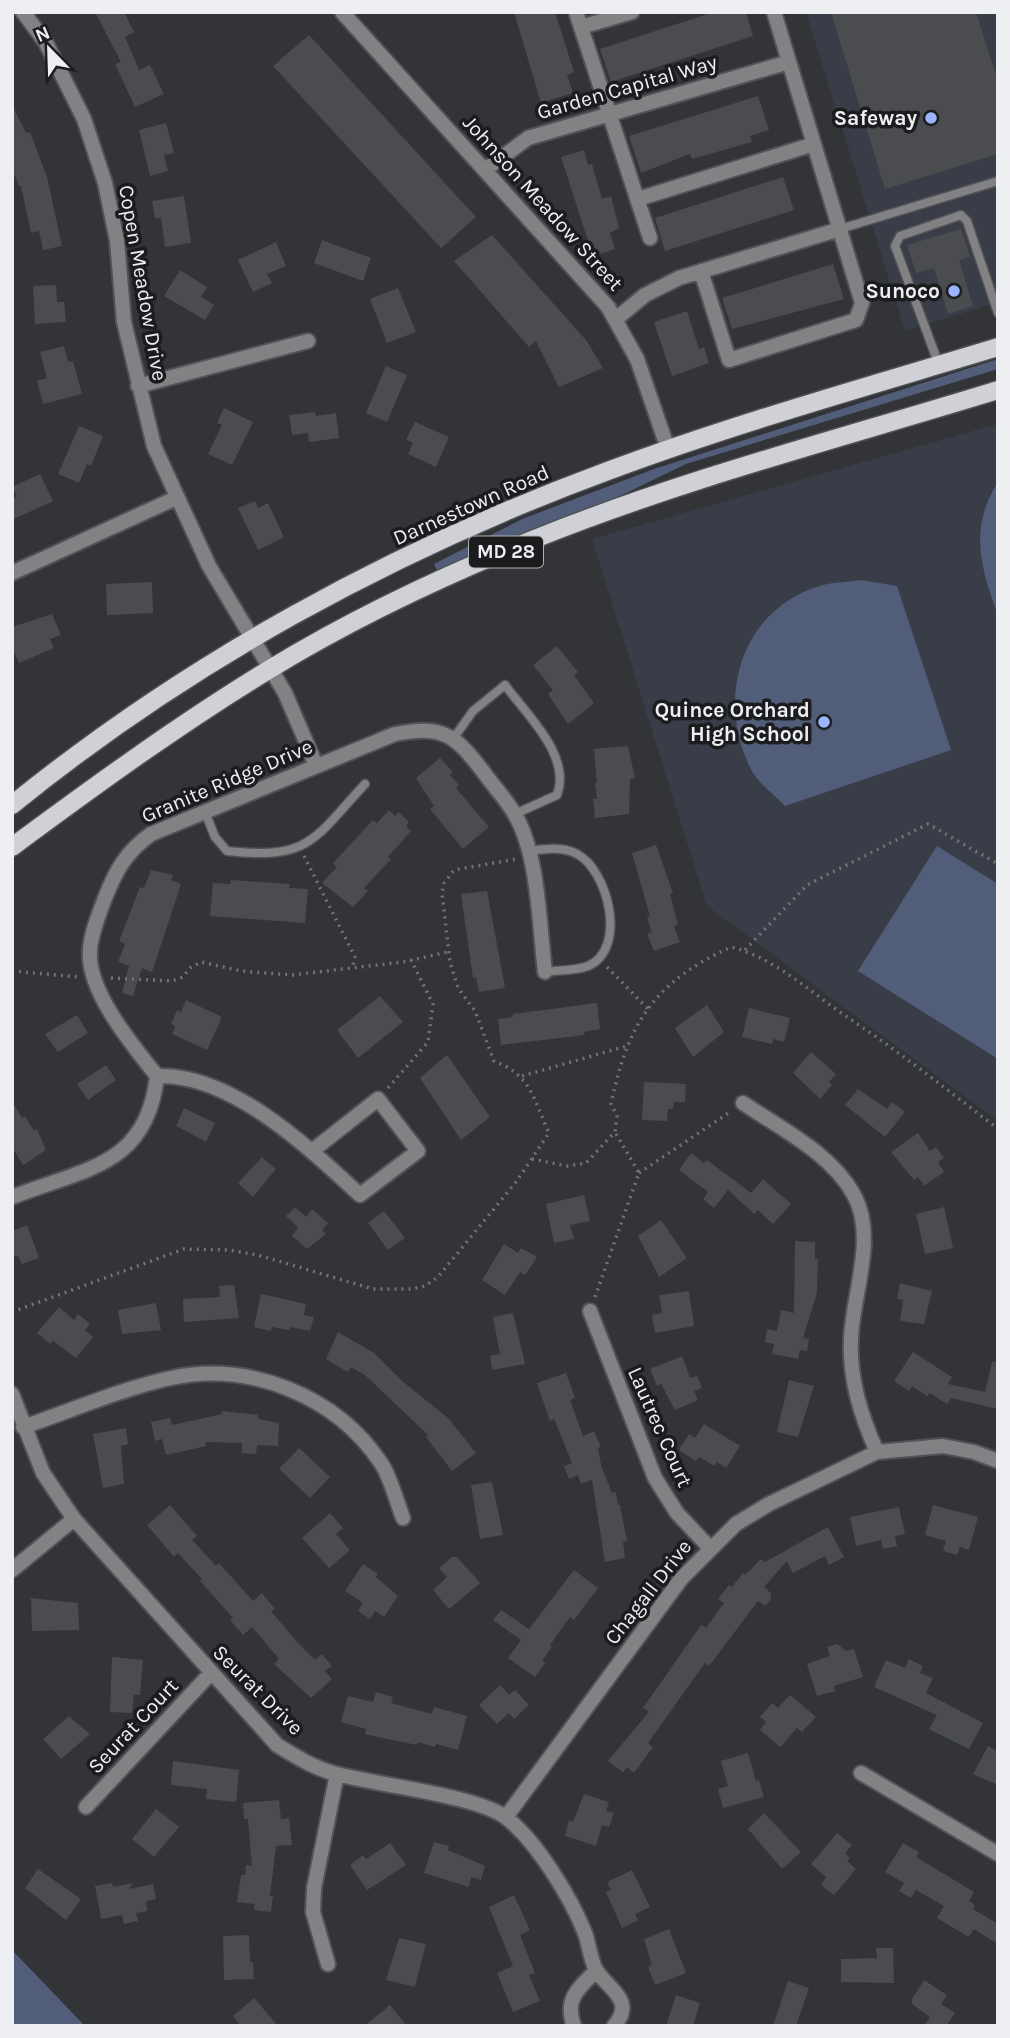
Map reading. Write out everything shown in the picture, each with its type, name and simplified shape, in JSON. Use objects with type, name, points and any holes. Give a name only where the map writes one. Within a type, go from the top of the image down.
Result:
[{"type":"main road","name":"Darnestown Road","points":[[12,805],[122,722],[253,638],[366,578],[478,524],[668,449],[998,347]]},
{"type":"main road","name":"MD 28","points":[[12,847],[132,760],[272,668],[405,599],[532,540],[658,495],[998,390]]},
{"type":"street","name":"Copen Meadow Drive","points":[[23,12],[46,43],[84,119],[105,183],[117,241],[124,322],[154,446],[209,566],[272,668],[316,765]]},
{"type":"street","name":"Johnson Meadow Street","points":[[342,12],[616,319],[638,359],[668,449]]},
{"type":"street","points":[[632,12],[579,20],[650,238]]},
{"type":"street","points":[[701,271],[729,360],[856,320],[862,303],[774,12]]},
{"type":"street","name":"Garden Capital Way","points":[[485,170],[528,138],[789,62]]},
{"type":"street","points":[[638,200],[814,144]]},
{"type":"street","points":[[616,319],[662,284],[840,229]]},
{"type":"street","points":[[138,386],[308,341]]},
{"type":"street","points":[[12,573],[176,498]]},
{"type":"street","name":"Granite Ridge Drive","points":[[157,1076],[127,1039],[94,979],[89,952],[98,916],[130,850],[151,834],[396,734],[421,729],[441,731],[463,745],[515,814],[529,854],[545,972]]},
{"type":"street","points":[[12,1197],[118,1156],[138,1137],[151,1111],[157,1076],[177,1075],[196,1080],[239,1099],[312,1151],[360,1195],[418,1151],[378,1099],[312,1151]]},
{"type":"street","points":[[743,1103],[819,1155],[839,1175],[854,1196],[862,1215],[864,1237],[851,1339],[853,1376],[856,1398],[877,1452]]},
{"type":"street","name":"Lautrec Court","points":[[590,1311],[655,1478],[677,1513],[710,1548]]},
{"type":"street","points":[[23,1427],[170,1378],[216,1373],[250,1377],[308,1396],[354,1429],[383,1465],[403,1518]]},
{"type":"street","name":"Seurat Drive","points":[[12,1394],[43,1473],[74,1519],[210,1674],[277,1745],[315,1768],[468,1802],[506,1816],[546,1864],[585,1932],[596,1971],[619,1996],[622,2009],[614,2026]]},
{"type":"street","name":"Chagall Drive","points":[[506,1816],[681,1579],[736,1524],[769,1504],[877,1452],[943,1446],[974,1452],[998,1461]]},
{"type":"street","points":[[12,1570],[74,1519]]},
{"type":"street","name":"Seurat Court","points":[[86,1807],[210,1674]]},
{"type":"street","points":[[861,1773],[998,1854]]},
{"type":"street","points":[[328,1964],[313,1912],[314,1888],[337,1774]]},
{"type":"street","points":[[574,2026],[569,2012],[571,1998],[596,1971]]},
{"type":"lane","points":[[840,229],[998,181]]},
{"type":"lane","points":[[939,365],[895,246],[900,236],[961,215],[967,221],[998,313]]},
{"type":"lane","points":[[453,739],[473,711],[505,685],[555,754],[560,769],[561,783],[557,795],[515,814]]},
{"type":"lane","points":[[205,812],[215,837],[227,850],[286,852],[310,843],[365,784]]},
{"type":"lane","points":[[529,854],[557,848],[578,854],[599,880],[611,916],[610,939],[599,958],[588,967],[545,972]]},
{"type":"path","points":[[745,950],[807,885],[928,824],[998,864]]},
{"type":"path","points":[[300,848],[355,957],[352,969]]},
{"type":"path","points":[[12,971],[94,979],[172,981],[183,977],[190,968],[201,962],[242,971],[292,975],[352,969],[449,952],[442,893],[444,883],[454,870],[529,854]]},
{"type":"path","points":[[532,1159],[567,1166],[586,1164],[615,1132],[617,1116],[611,1104],[626,1046],[639,1019],[677,976],[702,960],[731,947],[745,950],[771,964],[875,1034],[998,1129]]},
{"type":"path","points":[[599,958],[649,1009]]},
{"type":"path","points":[[378,1099],[428,1042],[433,1004],[411,960]]},
{"type":"path","points":[[522,1076],[626,1046]]},
{"type":"path","points":[[590,1311],[639,1173],[743,1103]]},
{"type":"path","points":[[615,1132],[639,1173]]},
{"type":"shaded area","points":[[806,12],[998,12],[998,302],[905,331]]},
{"type":"shaded area","points":[[998,359],[998,369],[686,464],[622,495],[437,570],[434,564],[522,519],[654,469]]},
{"type":"shaded area","name":"Quince Orchard High School","points":[[998,424],[998,1121],[707,906],[592,539]]},
{"type":"shaded area","points":[[998,482],[998,616],[983,565],[980,532],[989,499]]},
{"type":"shaded area","points":[[861,580],[897,586],[951,750],[785,806],[752,771],[741,744],[736,715],[736,687],[742,660],[754,635],[772,613],[795,596],[823,585]]},
{"type":"shaded area","points":[[937,846],[998,884],[998,1059],[858,971]]},
{"type":"shaded area","points":[[12,1950],[85,2026],[12,2026]]},
{"type":"building","points":[[95,12],[124,12],[134,32],[125,37],[139,70],[150,65],[164,94],[135,107],[115,64],[121,62]]},
{"type":"building","points":[[514,12],[555,12],[574,72],[567,75],[573,93],[541,103]]},
{"type":"building","points":[[714,12],[746,12],[753,36],[611,82],[600,49]]},
{"type":"building","name":"Safeway","points":[[831,12],[976,12],[998,82],[998,154],[885,189]]},
{"type":"building","points":[[309,35],[476,217],[441,248],[273,66]]},
{"type":"building","points":[[758,96],[769,130],[750,136],[752,142],[692,159],[690,154],[641,173],[629,136]]},
{"type":"building","points":[[12,105],[26,133],[30,132],[47,177],[62,246],[43,250],[39,231],[31,233],[21,186],[12,169]]},
{"type":"building","points":[[166,123],[174,153],[164,155],[168,171],[150,176],[139,130]]},
{"type":"building","points":[[584,150],[588,165],[592,164],[602,199],[611,196],[619,228],[610,233],[615,249],[593,256],[561,157]]},
{"type":"building","points":[[783,177],[794,210],[665,251],[655,218]]},
{"type":"building","points":[[184,196],[191,243],[165,247],[161,218],[155,218],[152,201]]},
{"type":"building","points":[[961,229],[970,257],[959,260],[973,306],[948,314],[934,268],[916,273],[907,245]]},
{"type":"building","points":[[492,235],[586,340],[603,368],[559,387],[536,341],[529,347],[454,261]]},
{"type":"building","points":[[322,240],[371,258],[363,281],[314,263]]},
{"type":"building","points":[[276,242],[286,266],[267,274],[272,283],[253,292],[238,260]]},
{"type":"building","points":[[833,264],[844,299],[732,329],[722,298]]},
{"type":"building","points":[[180,270],[207,287],[201,297],[214,305],[205,320],[164,296]]},
{"type":"building","points":[[56,285],[57,302],[64,302],[66,322],[35,324],[33,286]]},
{"type":"building","points":[[398,288],[416,332],[387,343],[370,299]]},
{"type":"building","points":[[687,311],[699,349],[704,347],[709,363],[672,376],[654,322]]},
{"type":"building","points":[[64,346],[68,362],[73,361],[82,394],[43,404],[37,381],[47,378],[40,352]]},
{"type":"building","points":[[386,366],[407,375],[387,422],[366,413]]},
{"type":"building","points":[[224,408],[253,422],[232,465],[208,454],[222,425],[217,423]]},
{"type":"building","points":[[315,412],[316,416],[336,413],[339,438],[309,442],[308,433],[292,435],[289,415]]},
{"type":"building","points":[[415,422],[449,437],[436,467],[408,454],[413,443],[406,440]]},
{"type":"building","points":[[79,426],[103,436],[91,466],[87,464],[79,483],[58,474]]},
{"type":"building","points":[[40,474],[53,501],[12,520],[12,499],[17,496],[12,487]]},
{"type":"building","points":[[255,501],[258,508],[268,503],[284,537],[258,550],[238,508]]},
{"type":"building","points":[[152,582],[153,613],[107,615],[106,584]]},
{"type":"building","points":[[52,614],[61,635],[50,639],[54,648],[19,663],[12,648],[12,627]]},
{"type":"building","points":[[557,646],[578,672],[574,675],[594,703],[568,724],[548,694],[553,690],[533,665]]},
{"type":"building","points":[[628,746],[635,778],[630,779],[629,814],[595,818],[593,799],[597,799],[597,783],[594,749]]},
{"type":"building","points":[[440,758],[453,772],[450,775],[459,785],[456,788],[489,827],[463,849],[430,809],[434,806],[416,778]]},
{"type":"building","points":[[389,810],[395,816],[399,812],[409,822],[406,826],[411,831],[388,857],[391,859],[364,888],[368,891],[353,907],[322,883],[337,867],[333,863],[373,820],[377,823]]},
{"type":"building","points":[[656,845],[673,893],[670,894],[678,925],[674,926],[680,942],[654,951],[647,934],[652,932],[647,917],[650,916],[632,853]]},
{"type":"building","points":[[151,870],[173,875],[171,880],[181,884],[152,972],[142,968],[133,996],[122,993],[129,966],[118,962],[125,944],[119,941],[140,887],[144,888]]},
{"type":"building","points":[[231,880],[290,884],[289,888],[308,889],[305,923],[210,916],[213,883],[230,884]]},
{"type":"building","points":[[487,891],[505,988],[479,992],[476,977],[473,978],[461,894]]},
{"type":"building","points":[[380,996],[403,1022],[358,1058],[337,1030]]},
{"type":"building","points":[[186,1000],[222,1017],[207,1050],[172,1034],[175,1026],[171,1024],[177,1010],[181,1012]]},
{"type":"building","points":[[597,1003],[600,1029],[584,1032],[585,1035],[501,1045],[498,1019],[513,1017],[513,1014]]},
{"type":"building","points":[[707,1005],[724,1032],[693,1057],[675,1028]]},
{"type":"building","points":[[749,1008],[790,1018],[784,1042],[773,1039],[772,1044],[742,1037]]},
{"type":"building","points":[[77,1015],[88,1033],[58,1052],[45,1034]]},
{"type":"building","points":[[811,1052],[836,1074],[829,1082],[832,1085],[820,1099],[793,1073]]},
{"type":"building","points":[[447,1055],[490,1117],[461,1140],[420,1078]]},
{"type":"building","points":[[106,1065],[116,1080],[88,1100],[77,1084]]},
{"type":"building","points":[[644,1082],[686,1084],[685,1102],[674,1102],[673,1109],[668,1109],[667,1121],[642,1120]]},
{"type":"building","points":[[858,1089],[887,1109],[892,1102],[905,1112],[885,1137],[845,1105]]},
{"type":"building","points":[[12,1101],[22,1118],[25,1116],[34,1131],[37,1129],[46,1150],[23,1165],[12,1147]]},
{"type":"building","points":[[184,1108],[215,1123],[206,1142],[176,1126]]},
{"type":"building","points":[[918,1133],[930,1151],[936,1147],[944,1158],[938,1162],[944,1172],[924,1186],[918,1177],[914,1180],[891,1152]]},
{"type":"building","points":[[691,1153],[704,1163],[707,1160],[751,1193],[763,1179],[791,1204],[773,1224],[758,1210],[754,1214],[728,1190],[714,1208],[703,1199],[708,1192],[679,1170]]},
{"type":"building","points":[[262,1157],[276,1169],[253,1197],[238,1183]]},
{"type":"building","points":[[584,1195],[590,1221],[570,1225],[574,1239],[554,1243],[546,1204]]},
{"type":"building","points":[[295,1207],[306,1217],[312,1209],[328,1223],[322,1230],[326,1234],[307,1249],[292,1236],[298,1227],[286,1216]]},
{"type":"building","points":[[944,1207],[953,1248],[925,1254],[916,1214]]},
{"type":"building","points":[[384,1211],[405,1238],[388,1250],[368,1223]]},
{"type":"building","points":[[661,1220],[687,1258],[659,1277],[638,1236]]},
{"type":"building","points":[[27,1225],[39,1258],[22,1264],[18,1256],[12,1257],[12,1231]]},
{"type":"building","points":[[795,1241],[815,1242],[815,1259],[818,1259],[817,1293],[803,1338],[809,1339],[807,1351],[800,1350],[798,1359],[772,1354],[774,1344],[765,1342],[767,1329],[777,1331],[781,1310],[794,1313]]},
{"type":"building","points":[[504,1244],[518,1253],[521,1248],[537,1257],[525,1275],[520,1272],[505,1295],[482,1280]]},
{"type":"building","points":[[900,1283],[932,1291],[924,1324],[900,1321],[903,1300],[897,1299]]},
{"type":"building","points":[[234,1285],[239,1318],[184,1322],[183,1299],[220,1297],[219,1286]]},
{"type":"building","points":[[689,1291],[694,1326],[655,1333],[652,1315],[662,1313],[659,1295]]},
{"type":"building","points":[[261,1294],[306,1304],[304,1315],[314,1317],[310,1331],[272,1327],[271,1331],[254,1327]]},
{"type":"building","points":[[156,1303],[161,1330],[122,1334],[118,1310]]},
{"type":"building","points":[[59,1307],[74,1320],[78,1314],[90,1324],[85,1330],[93,1337],[76,1358],[53,1341],[50,1344],[37,1333]]},
{"type":"building","points":[[513,1313],[525,1364],[492,1370],[490,1356],[500,1354],[493,1317]]},
{"type":"building","points":[[338,1332],[374,1353],[401,1380],[449,1419],[476,1453],[452,1471],[426,1437],[428,1435],[365,1375],[351,1367],[348,1372],[326,1359]]},
{"type":"building","points":[[913,1352],[952,1377],[948,1384],[985,1392],[992,1362],[998,1362],[998,1409],[951,1398],[947,1404],[930,1393],[927,1396],[912,1386],[909,1391],[894,1381]]},
{"type":"building","points":[[682,1356],[690,1378],[697,1376],[702,1388],[694,1391],[698,1400],[675,1410],[661,1384],[657,1386],[650,1369]]},
{"type":"building","points":[[566,1373],[575,1398],[570,1400],[583,1436],[594,1431],[601,1447],[598,1448],[601,1465],[612,1493],[616,1492],[627,1541],[623,1542],[625,1558],[605,1562],[592,1480],[581,1484],[578,1475],[569,1479],[564,1466],[572,1463],[554,1419],[550,1421],[537,1383]]},
{"type":"building","points":[[789,1380],[814,1386],[798,1437],[777,1432]]},
{"type":"building","points":[[222,1411],[258,1415],[258,1419],[279,1423],[278,1446],[257,1445],[256,1454],[242,1453],[242,1443],[205,1442],[206,1446],[166,1455],[162,1439],[155,1441],[151,1422],[170,1418],[172,1425],[222,1414]]},
{"type":"building","points":[[704,1424],[740,1446],[726,1468],[717,1462],[714,1466],[699,1457],[696,1461],[679,1450],[689,1434],[695,1438]]},
{"type":"building","points":[[126,1428],[128,1444],[121,1446],[124,1484],[103,1488],[93,1434]]},
{"type":"building","points":[[299,1448],[330,1477],[310,1498],[279,1469]]},
{"type":"building","points":[[492,1482],[503,1535],[480,1539],[471,1485]]},
{"type":"building","points":[[170,1505],[197,1536],[192,1540],[216,1566],[219,1563],[253,1601],[262,1593],[275,1609],[271,1611],[298,1643],[315,1660],[322,1654],[332,1666],[325,1671],[332,1679],[311,1698],[274,1664],[279,1659],[252,1627],[243,1635],[230,1620],[233,1618],[200,1581],[202,1579],[178,1553],[174,1557],[147,1525]]},
{"type":"building","points":[[933,1505],[978,1517],[969,1550],[960,1547],[957,1555],[943,1551],[946,1541],[925,1535]]},
{"type":"building","points":[[899,1507],[905,1534],[895,1536],[897,1546],[883,1549],[881,1540],[856,1546],[850,1517]]},
{"type":"building","points":[[330,1513],[343,1528],[336,1534],[350,1550],[329,1568],[302,1538]]},
{"type":"building","points":[[828,1527],[844,1557],[829,1565],[825,1556],[793,1573],[787,1561],[764,1587],[771,1593],[771,1599],[765,1606],[758,1601],[709,1666],[705,1663],[648,1743],[653,1747],[634,1773],[627,1767],[623,1772],[608,1761],[649,1712],[643,1708],[701,1625],[706,1628],[724,1603],[718,1599],[729,1585],[732,1587],[743,1573],[745,1575],[761,1559],[765,1562]]},
{"type":"building","points":[[452,1557],[457,1557],[480,1583],[449,1609],[433,1590],[447,1577],[439,1568]]},
{"type":"building","points":[[363,1564],[378,1574],[376,1577],[398,1596],[384,1617],[375,1611],[370,1619],[358,1611],[363,1603],[345,1591]]},
{"type":"building","points":[[574,1570],[598,1588],[574,1620],[570,1617],[550,1645],[552,1647],[542,1661],[545,1663],[535,1677],[508,1658],[521,1640],[493,1620],[501,1610],[529,1629]]},
{"type":"building","points":[[31,1598],[78,1603],[79,1630],[32,1631]]},
{"type":"building","points":[[837,1644],[846,1651],[854,1649],[863,1677],[834,1686],[835,1691],[817,1696],[807,1664],[830,1656],[827,1647]]},
{"type":"building","points":[[112,1657],[143,1660],[140,1695],[134,1695],[132,1713],[110,1712]]},
{"type":"building","points":[[909,1659],[923,1666],[920,1673],[933,1678],[926,1693],[983,1723],[969,1749],[929,1729],[937,1715],[874,1687],[886,1660],[905,1668]]},
{"type":"building","points":[[500,1685],[509,1695],[515,1690],[529,1705],[514,1719],[509,1713],[497,1724],[479,1705]]},
{"type":"building","points":[[376,1692],[393,1697],[391,1703],[432,1714],[434,1707],[467,1716],[458,1750],[436,1744],[435,1747],[418,1742],[417,1745],[365,1734],[366,1729],[341,1722],[348,1696],[373,1702]]},
{"type":"building","points":[[790,1695],[816,1717],[802,1732],[797,1728],[780,1747],[760,1730],[766,1722],[760,1717],[772,1703],[778,1708]]},
{"type":"building","points":[[69,1716],[90,1734],[61,1759],[43,1739]]},
{"type":"building","points":[[988,1746],[998,1751],[998,1785],[973,1774]]},
{"type":"building","points":[[748,1753],[764,1797],[723,1808],[718,1789],[728,1786],[721,1761]]},
{"type":"building","points":[[173,1761],[239,1770],[236,1802],[206,1799],[207,1789],[171,1785]]},
{"type":"building","points":[[584,1794],[609,1802],[606,1811],[614,1813],[609,1827],[602,1825],[596,1846],[565,1836],[569,1820],[573,1822]]},
{"type":"building","points":[[279,1800],[281,1819],[289,1818],[292,1845],[276,1846],[270,1896],[273,1896],[271,1912],[254,1910],[255,1904],[237,1902],[241,1875],[245,1875],[246,1865],[252,1866],[248,1819],[244,1819],[243,1803]]},
{"type":"building","points":[[156,1809],[179,1827],[154,1857],[132,1839]]},
{"type":"building","points":[[764,1813],[801,1852],[782,1869],[748,1829]]},
{"type":"building","points":[[837,1833],[852,1845],[845,1853],[850,1858],[847,1861],[856,1869],[834,1895],[821,1885],[826,1877],[811,1864]]},
{"type":"building","points":[[434,1842],[449,1846],[448,1850],[485,1866],[481,1880],[471,1877],[469,1887],[424,1873]]},
{"type":"building","points":[[390,1843],[406,1865],[367,1890],[350,1865],[363,1855],[366,1859]]},
{"type":"building","points":[[903,1843],[919,1852],[916,1857],[974,1892],[969,1901],[975,1905],[973,1909],[998,1924],[998,1944],[974,1929],[969,1937],[937,1918],[944,1906],[916,1890],[911,1898],[899,1891],[904,1883],[885,1872]]},
{"type":"building","points":[[38,1869],[81,1899],[66,1920],[25,1888]]},
{"type":"building","points":[[632,1870],[650,1907],[635,1914],[638,1920],[622,1928],[606,1892],[611,1890],[607,1882]]},
{"type":"building","points":[[112,1883],[113,1887],[133,1883],[129,1889],[153,1884],[156,1899],[146,1901],[147,1911],[136,1913],[138,1921],[124,1924],[122,1915],[101,1919],[95,1886]]},
{"type":"building","points":[[514,1895],[530,1930],[520,1935],[535,1973],[529,1975],[540,2001],[513,2012],[497,1973],[513,1966],[489,1907]]},
{"type":"building","points":[[669,1929],[686,1973],[655,1985],[648,1967],[652,1965],[644,1939]]},
{"type":"building","points":[[249,1935],[254,1979],[224,1980],[223,1936]]},
{"type":"building","points":[[399,1938],[426,1944],[415,1987],[386,1980]]},
{"type":"building","points":[[876,1948],[893,1948],[894,1983],[841,1982],[841,1959],[877,1958]]},
{"type":"building","points":[[924,1980],[947,1995],[941,2004],[955,2013],[946,2026],[924,2026],[930,2017],[912,2004],[912,1999]]},
{"type":"building","points":[[788,1981],[809,1988],[796,2026],[773,2026]]},
{"type":"building","points":[[676,1995],[700,2003],[693,2026],[666,2026]]},
{"type":"building","points":[[254,1998],[278,2026],[241,2026],[233,2016]]},
{"type":"building","points":[[390,2005],[407,2026],[364,2026]]},
{"type":"place","name":"Safeway","points":[[931,118]]},
{"type":"place","name":"Sunoco","points":[[954,291]]},
{"type":"place","name":"Quince Orchard High School","points":[[824,722]]}]
